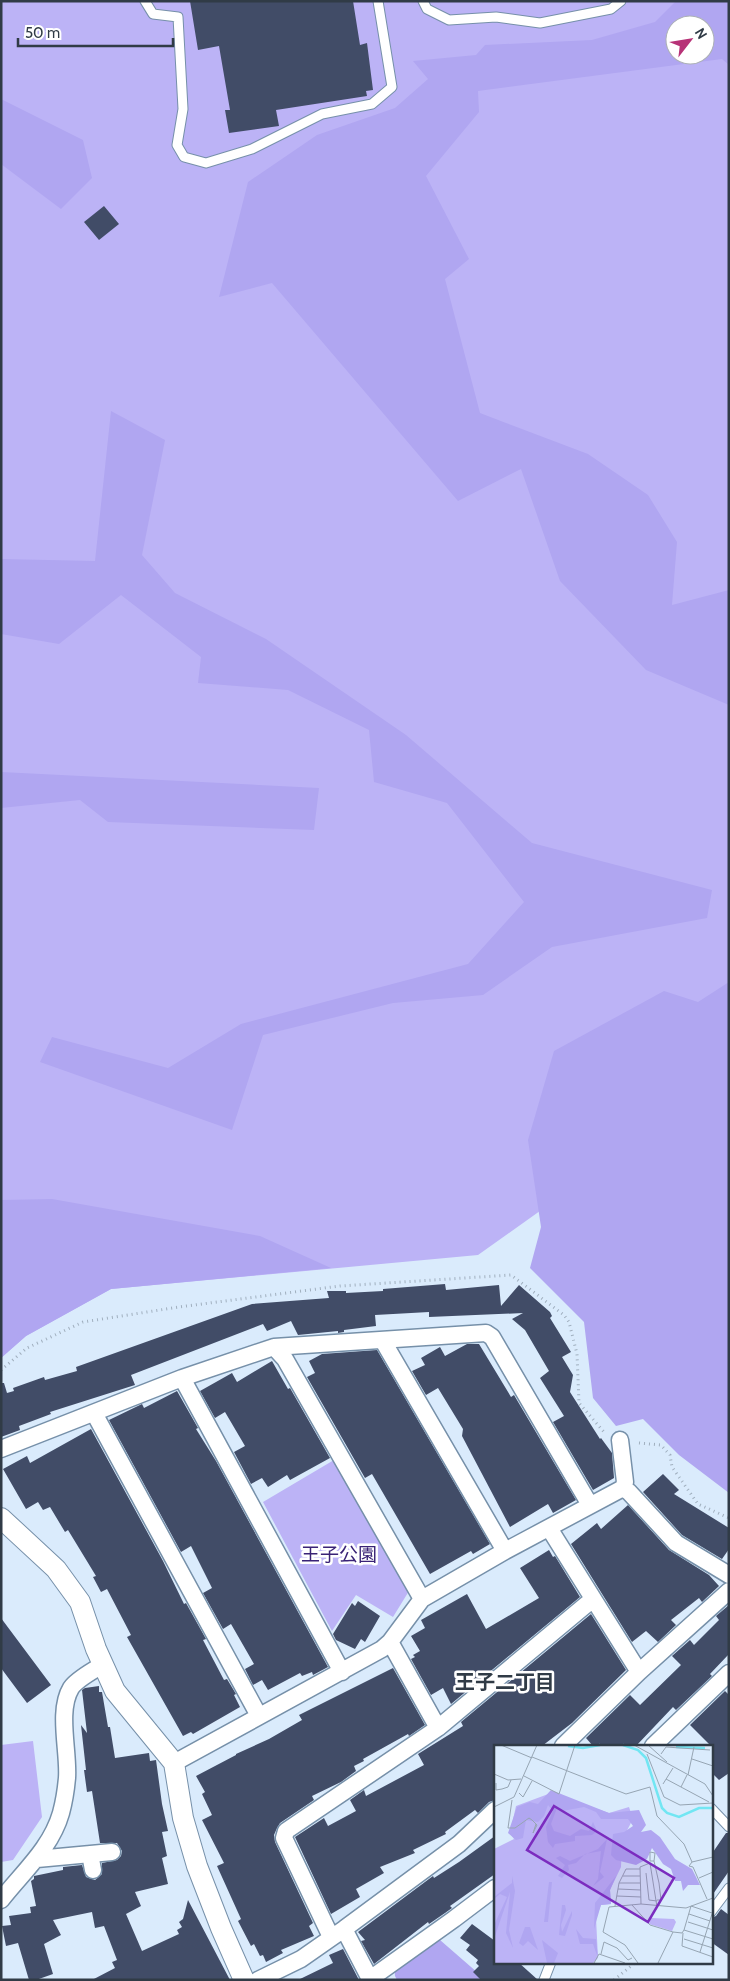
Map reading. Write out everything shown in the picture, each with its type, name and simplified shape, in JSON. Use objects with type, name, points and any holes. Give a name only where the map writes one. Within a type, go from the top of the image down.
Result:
[{"type":"street","points":[[1,1449],[182,1378],[274,1347],[486,1333],[492,1337],[590,1505]]},
{"type":"street","points":[[383,1340],[505,1551]]},
{"type":"street","points":[[274,1347],[285,1359],[422,1599]]},
{"type":"street","points":[[182,1378],[342,1672]]},
{"type":"street","points":[[94,1413],[259,1716]]},
{"type":"street","points":[[620,1440],[623,1488]]},
{"type":"street","points":[[174,1763],[382,1649],[390,1642],[422,1599],[505,1551],[623,1488]]},
{"type":"street","points":[[623,1488],[629,1492],[676,1543],[729,1575]]},
{"type":"street","points":[[1,1518],[56,1569],[80,1602],[102,1666],[115,1691],[174,1763],[183,1818],[197,1866],[244,1980]]},
{"type":"street","points":[[549,1528],[639,1672]]},
{"type":"street","points":[[564,1745],[639,1672],[729,1591]]},
{"type":"street","points":[[494,1889],[370,1979],[338,1933],[284,1838],[286,1831],[438,1728],[593,1599]]},
{"type":"street","points":[[390,1642],[438,1728]]},
{"type":"street","points":[[1,1900],[20,1875],[37,1859],[52,1836],[62,1811],[67,1778],[65,1720],[67,1697],[72,1686],[102,1666]]},
{"type":"street","points":[[654,1745],[729,1673]]},
{"type":"street","points":[[258,1980],[300,1959],[338,1933],[459,1844],[494,1811]]},
{"type":"street","points":[[37,1859],[112,1852]]},
{"type":"street","points":[[90,1854],[93,1870]]},
{"type":"lane","points":[[145,1],[153,14],[178,17],[183,110],[177,145],[184,157],[206,163],[252,149],[322,114],[372,104],[392,87],[378,1]]},
{"type":"lane","points":[[422,1],[427,9],[449,20],[496,16],[540,22],[612,9],[622,1]]},
{"type":"lane","points":[[712,1809],[729,1827]]},
{"type":"lane","points":[[712,1911],[729,1888]]},
{"type":"lane","points":[[544,1980],[550,1964]]},
{"type":"path","points":[[1,1370],[27,1348],[83,1322],[179,1306],[340,1286],[512,1275],[564,1315],[569,1322],[577,1354],[579,1403],[610,1439],[661,1445],[670,1455],[672,1467],[698,1504],[729,1518]]},
{"type":"path","points":[[614,1980],[634,1964]]},
{"type":"green space","points":[[1,1],[729,1],[729,1108],[610,1161],[478,1255],[111,1289],[26,1336],[1,1358]]},
{"type":"green space","name":"王子公園","points":[[334,1460],[409,1591],[393,1617],[356,1595],[332,1631],[263,1502]]},
{"type":"green space","points":[[33,1741],[42,1817],[13,1860],[1,1862],[1,1745]]},
{"type":"shaded area","points":[[676,1],[729,1],[729,65],[722,59],[715,60],[715,15],[665,15],[665,65],[676,65],[478,91],[479,112],[426,176],[469,259],[445,279],[480,413],[588,454],[648,495],[677,542],[672,605],[729,590],[729,705],[646,670],[560,581],[521,469],[458,501],[272,283],[219,297],[248,182],[317,135],[395,108],[428,79],[413,61],[476,55],[485,45],[592,40],[655,22]]},
{"type":"shaded area","points":[[1,99],[83,140],[92,178],[61,209],[1,164]]},
{"type":"shaded area","points":[[111,411],[165,440],[142,555],[175,593],[266,639],[406,735],[532,843],[712,890],[707,918],[552,947],[483,995],[393,1003],[263,1035],[232,1130],[40,1062],[52,1037],[168,1068],[241,1024],[468,964],[524,902],[447,803],[374,782],[369,730],[288,690],[198,683],[201,657],[121,595],[59,644],[1,634],[1,559],[95,561]]},
{"type":"shaded area","points":[[1,772],[319,788],[314,830],[108,822],[80,800],[1,808]]},
{"type":"shaded area","points":[[729,982],[729,1493],[679,1455],[643,1419],[616,1426],[593,1398],[584,1322],[530,1268],[541,1227],[528,1140],[554,1051],[664,991],[698,1002]]},
{"type":"shaded area","points":[[52,1199],[260,1236],[331,1268],[111,1289],[26,1336],[1,1358],[1,1200]]},
{"type":"shaded area","points":[[440,1940],[486,1980],[397,1980],[394,1963],[428,1941]]},
{"type":"building","points":[[190,1],[353,1],[360,45],[367,43],[373,90],[366,91],[367,96],[276,110],[279,126],[229,133],[225,110],[230,110],[219,46],[198,50]]},
{"type":"building","points":[[104,206],[119,224],[99,240],[84,222]]},
{"type":"building","points":[[445,1284],[446,1290],[499,1285],[501,1306],[519,1285],[550,1312],[552,1316],[550,1318],[571,1352],[562,1357],[573,1375],[570,1392],[600,1439],[612,1453],[614,1478],[593,1490],[553,1422],[564,1416],[540,1378],[549,1371],[525,1330],[512,1319],[523,1313],[429,1317],[429,1312],[375,1315],[376,1326],[344,1330],[344,1332],[338,1333],[338,1331],[298,1335],[291,1321],[267,1331],[263,1324],[131,1375],[135,1385],[50,1412],[51,1414],[19,1426],[20,1430],[1,1437],[1,1383],[4,1383],[7,1393],[14,1391],[13,1388],[44,1377],[45,1380],[77,1371],[76,1367],[252,1304],[329,1298],[327,1291],[346,1291],[346,1293],[383,1291],[383,1289]]},
{"type":"building","points":[[467,1344],[479,1344],[511,1397],[514,1395],[576,1500],[553,1513],[548,1504],[510,1527],[462,1436],[463,1429],[438,1388],[426,1395],[412,1371],[425,1365],[421,1358],[440,1347],[445,1356]]},
{"type":"building","points":[[377,1350],[490,1544],[473,1554],[471,1551],[430,1574],[372,1474],[365,1478],[307,1377],[315,1373],[309,1361],[322,1354]]},
{"type":"building","points":[[272,1361],[288,1389],[290,1388],[330,1458],[290,1480],[287,1475],[268,1487],[262,1478],[251,1484],[234,1452],[245,1446],[225,1412],[215,1418],[200,1391],[232,1373],[237,1382]]},
{"type":"building","points":[[177,1391],[198,1428],[196,1429],[216,1461],[328,1667],[313,1675],[312,1672],[302,1676],[300,1673],[268,1690],[262,1680],[253,1685],[245,1669],[254,1664],[231,1624],[223,1629],[203,1593],[212,1588],[191,1546],[181,1552],[109,1420],[142,1404],[144,1408]]},
{"type":"building","points":[[91,1429],[163,1561],[184,1604],[186,1603],[206,1639],[203,1640],[224,1680],[227,1679],[236,1694],[234,1695],[240,1707],[193,1734],[191,1732],[183,1736],[127,1637],[131,1635],[107,1589],[101,1592],[93,1577],[96,1576],[68,1530],[65,1532],[50,1507],[43,1510],[38,1502],[26,1509],[3,1469],[27,1456],[30,1463]]},
{"type":"building","points":[[663,1474],[679,1490],[674,1494],[729,1528],[729,1549],[722,1559],[682,1535],[643,1492]]},
{"type":"building","points":[[628,1505],[669,1550],[709,1575],[719,1586],[702,1602],[699,1598],[671,1620],[676,1625],[658,1642],[646,1631],[632,1642],[571,1544],[597,1523],[601,1529]]},
{"type":"building","points":[[549,1550],[553,1557],[555,1556],[580,1597],[451,1704],[443,1688],[431,1695],[411,1659],[415,1657],[413,1655],[420,1651],[411,1636],[425,1628],[421,1620],[467,1594],[486,1629],[539,1598],[520,1568]]},
{"type":"building","points":[[358,1601],[380,1616],[365,1642],[361,1639],[355,1649],[336,1640],[333,1634],[352,1603],[355,1606]]},
{"type":"building","points":[[729,1605],[729,1654],[710,1674],[712,1676],[676,1710],[673,1707],[637,1745],[592,1745],[586,1738],[630,1695],[640,1705],[681,1665],[672,1656],[690,1640],[694,1645],[719,1620],[716,1616]]},
{"type":"building","points":[[591,1614],[626,1670],[572,1723],[543,1745],[494,1745],[494,1800],[489,1802],[478,1813],[475,1810],[445,1832],[446,1834],[413,1850],[415,1853],[380,1867],[384,1873],[356,1889],[360,1897],[331,1914],[295,1837],[324,1818],[328,1826],[356,1811],[350,1800],[364,1790],[366,1796],[424,1765],[418,1754],[463,1726],[461,1722]]},
{"type":"building","points":[[1,1618],[51,1685],[27,1703],[1,1668]]},
{"type":"building","points":[[393,1668],[425,1725],[409,1736],[408,1734],[363,1759],[364,1761],[354,1766],[356,1771],[341,1782],[312,1796],[314,1800],[280,1823],[274,1835],[275,1842],[313,1923],[309,1926],[314,1936],[281,1950],[283,1953],[266,1962],[263,1955],[260,1956],[254,1944],[251,1946],[238,1921],[241,1919],[217,1866],[224,1863],[202,1820],[212,1815],[202,1794],[205,1792],[196,1776],[302,1720],[299,1715]]},
{"type":"building","points":[[99,1686],[99,1692],[102,1692],[108,1727],[110,1727],[115,1758],[149,1753],[150,1761],[156,1760],[168,1831],[162,1832],[167,1856],[162,1858],[168,1884],[135,1892],[141,1906],[126,1914],[142,1951],[179,1934],[177,1930],[182,1927],[179,1922],[183,1919],[188,1900],[230,1980],[92,1980],[115,1968],[112,1962],[117,1960],[104,1926],[95,1928],[92,1912],[53,1920],[61,1935],[44,1944],[53,1974],[36,1980],[29,1980],[18,1943],[6,1946],[2,1926],[11,1925],[9,1916],[31,1913],[30,1907],[36,1906],[31,1881],[34,1879],[34,1876],[63,1870],[63,1867],[82,1865],[86,1877],[95,1880],[102,1874],[102,1863],[117,1860],[121,1856],[122,1851],[117,1843],[100,1843],[92,1791],[87,1792],[84,1770],[86,1770],[81,1725],[87,1733],[82,1690]]},
{"type":"building","points":[[725,1691],[729,1695],[729,1773],[719,1780],[712,1773],[712,1745],[690,1725]]},
{"type":"building","points":[[726,1833],[729,1833],[729,1871],[712,1896],[712,1854]]},
{"type":"building","points":[[494,1837],[494,1875],[450,1906],[452,1908],[429,1924],[428,1922],[374,1964],[361,1941],[365,1940],[358,1932],[433,1876],[434,1878]]},
{"type":"building","points":[[721,1909],[729,1915],[729,1955],[712,1943],[712,1918],[716,1916]]},
{"type":"building","points":[[472,1924],[494,1940],[494,1964],[520,1964],[538,1980],[481,1980],[473,1972],[479,1966],[476,1963],[478,1960],[466,1950],[470,1945],[460,1938]]},
{"type":"building","points":[[343,1949],[359,1980],[298,1980],[333,1963],[329,1955]]},
{"type":"district","name":"王子二丁目","points":[[505,1682]]}]
